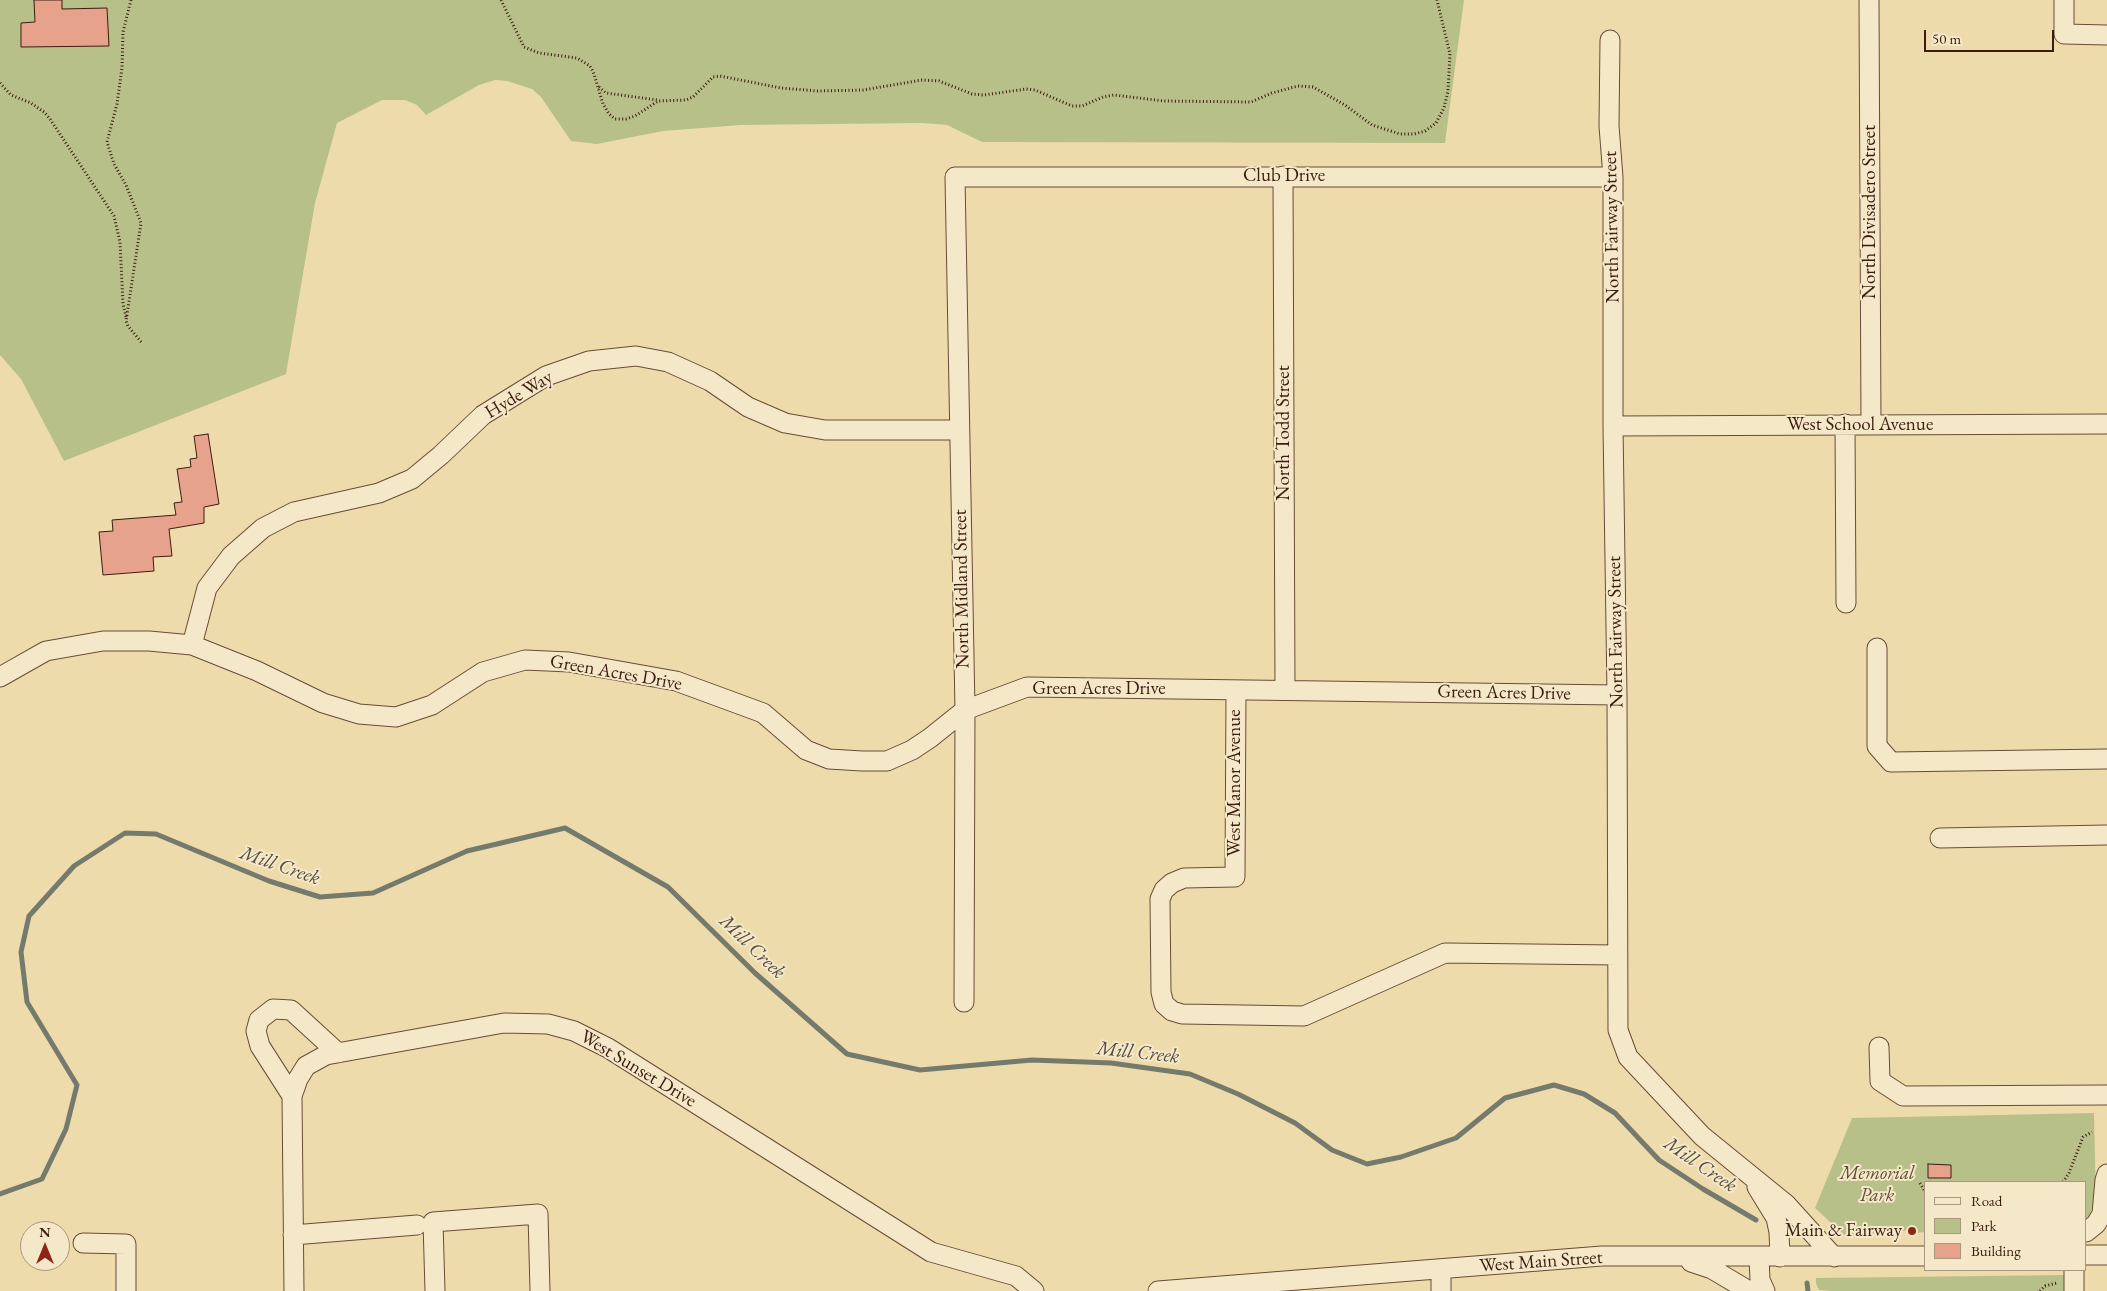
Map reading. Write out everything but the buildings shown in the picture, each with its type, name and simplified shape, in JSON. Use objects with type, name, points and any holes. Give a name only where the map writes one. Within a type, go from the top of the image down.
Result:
[{"type":"street","name":"North Divisadero Street","points":[[1869,0],[1871,424]]},
{"type":"street","points":[[2064,0],[2064,34],[2107,35]]},
{"type":"street","name":"North Fairway Street","points":[[1610,40],[1609,126],[1613,177],[1618,1030],[1628,1057],[1702,1136],[1787,1205],[1834,1257]]},
{"type":"street","name":"North Todd Street","points":[[1283,176],[1285,690]]},
{"type":"street","name":"Club Drive","points":[[955,177],[1613,177]]},
{"type":"street","name":"North Midland Street","points":[[955,177],[958,430],[965,710],[964,1002]]},
{"type":"street","name":"Hyde Way","points":[[192,645],[207,588],[231,556],[263,528],[294,512],[379,493],[412,479],[441,455],[483,415],[546,376],[589,361],[636,356],[668,362],[710,381],[748,407],[785,423],[824,430],[958,430]]},
{"type":"street","points":[[1845,424],[1846,603]]},
{"type":"street","name":"West School Avenue","points":[[1613,426],[2107,424]]},
{"type":"street","name":"Green Acres Drive","points":[[0,677],[46,651],[103,641],[149,641],[192,645],[257,671],[323,704],[359,714],[396,717],[432,705],[483,672],[526,660],[569,662],[676,681],[763,713],[806,750],[829,759],[887,760],[912,750],[965,710],[1027,687],[1617,694]]},
{"type":"street","points":[[1877,648],[1877,746],[1891,762],[2107,759]]},
{"type":"street","name":"West Manor Avenue","points":[[1236,690],[1235,877],[1184,878],[1172,883],[1164,890],[1160,899],[1161,992],[1164,1004],[1172,1011],[1182,1014],[1304,1016],[1445,953],[1617,955]]},
{"type":"street","points":[[1940,838],[2107,835]]},
{"type":"street","points":[[292,1096],[260,1046],[256,1031],[259,1020],[273,1009],[291,1010],[338,1053]]},
{"type":"street","name":"West Sunset Drive","points":[[294,1291],[292,1096],[298,1078],[306,1066],[326,1055],[504,1024],[548,1024],[574,1031],[608,1048],[931,1252],[1016,1276],[1034,1291]]},
{"type":"street","points":[[1879,1047],[1880,1080],[1903,1096],[2107,1094]]},
{"type":"street","name":"North Fairway Street","points":[[1746,1172],[1776,1218],[1779,1232],[1780,1257]]},
{"type":"street","points":[[2087,1231],[2096,1224],[2102,1214],[2107,1174]]},
{"type":"street","points":[[435,1291],[433,1222],[538,1214],[540,1291]]},
{"type":"street","points":[[293,1234],[417,1225]]},
{"type":"street","points":[[83,1243],[126,1244],[126,1291]]},
{"type":"street","points":[[2087,1255],[2107,1255]]},
{"type":"street","name":"West Main Street","points":[[1158,1291],[1602,1256],[1924,1256]]},
{"type":"street","points":[[1673,1257],[1712,1269],[1749,1291]]},
{"type":"street","points":[[1759,1257],[1760,1280],[1765,1291]]},
{"type":"street","points":[[1441,1269],[1441,1291]]},
{"type":"path","points":[[126,321],[141,237],[141,223],[126,185],[114,164],[108,142],[120,89],[123,32],[131,0]]},
{"type":"path","points":[[501,0],[524,47],[540,53],[577,58],[590,66],[603,104],[609,114],[615,118],[626,119],[635,116],[658,101]]},
{"type":"path","points":[[597,84],[606,94],[658,101],[686,100],[693,97],[712,77],[720,76],[781,88],[818,91],[863,90],[922,80],[939,81],[972,94],[984,96],[1026,89],[1035,90],[1072,106],[1082,106],[1114,95],[1164,101],[1251,102],[1272,93],[1298,86],[1313,87],[1345,105],[1372,125],[1400,134],[1414,134],[1425,131],[1436,123],[1444,108],[1448,91],[1450,54],[1437,0]]},
{"type":"path","points":[[0,83],[11,95],[31,103],[44,112],[114,216],[120,242],[123,304],[126,321],[142,343]]},
{"type":"path","points":[[2064,1181],[2069,1173],[2083,1137],[2092,1132]]},
{"type":"path","points":[[1920,1183],[1924,1190]]},
{"type":"path","points":[[2040,1291],[2045,1286],[2070,1281]]},
{"type":"green space","points":[[0,0],[1464,0],[1445,143],[982,142],[947,125],[922,123],[741,125],[663,131],[597,144],[571,141],[541,97],[532,89],[507,81],[495,80],[479,85],[426,115],[417,105],[405,100],[382,100],[337,123],[315,203],[286,374],[64,461],[21,379],[0,355]]},
{"type":"green space","name":"Memorial Park","points":[[2094,1113],[2096,1200],[2087,1217],[2087,1181],[1924,1181],[1924,1232],[1914,1233],[1913,1230],[1845,1236],[1815,1208],[1852,1118]]},
{"type":"green space","points":[[2065,1275],[2069,1291],[1832,1291],[1819,1290],[1816,1283],[1816,1278]]},
{"type":"waterway","name":"Mill Creek","points":[[0,1194],[42,1179],[66,1129],[77,1085],[27,1002],[21,952],[29,916],[74,866],[125,833],[156,834],[269,881],[320,897],[373,893],[467,851],[565,828],[668,887],[755,973],[847,1054],[920,1070],[1032,1060],[1111,1063],[1190,1074],[1238,1094],[1295,1123],[1332,1150],[1367,1164],[1401,1157],[1456,1138],[1505,1098],[1554,1085],[1584,1094],[1615,1113],[1659,1160],[1703,1189],[1756,1220]]},
{"type":"waterway","name":"Mill Creek","points":[[1807,1283],[1808,1291]]},
{"type":"place","name":"Main & Fairway","points":[[1912,1231]]}]
